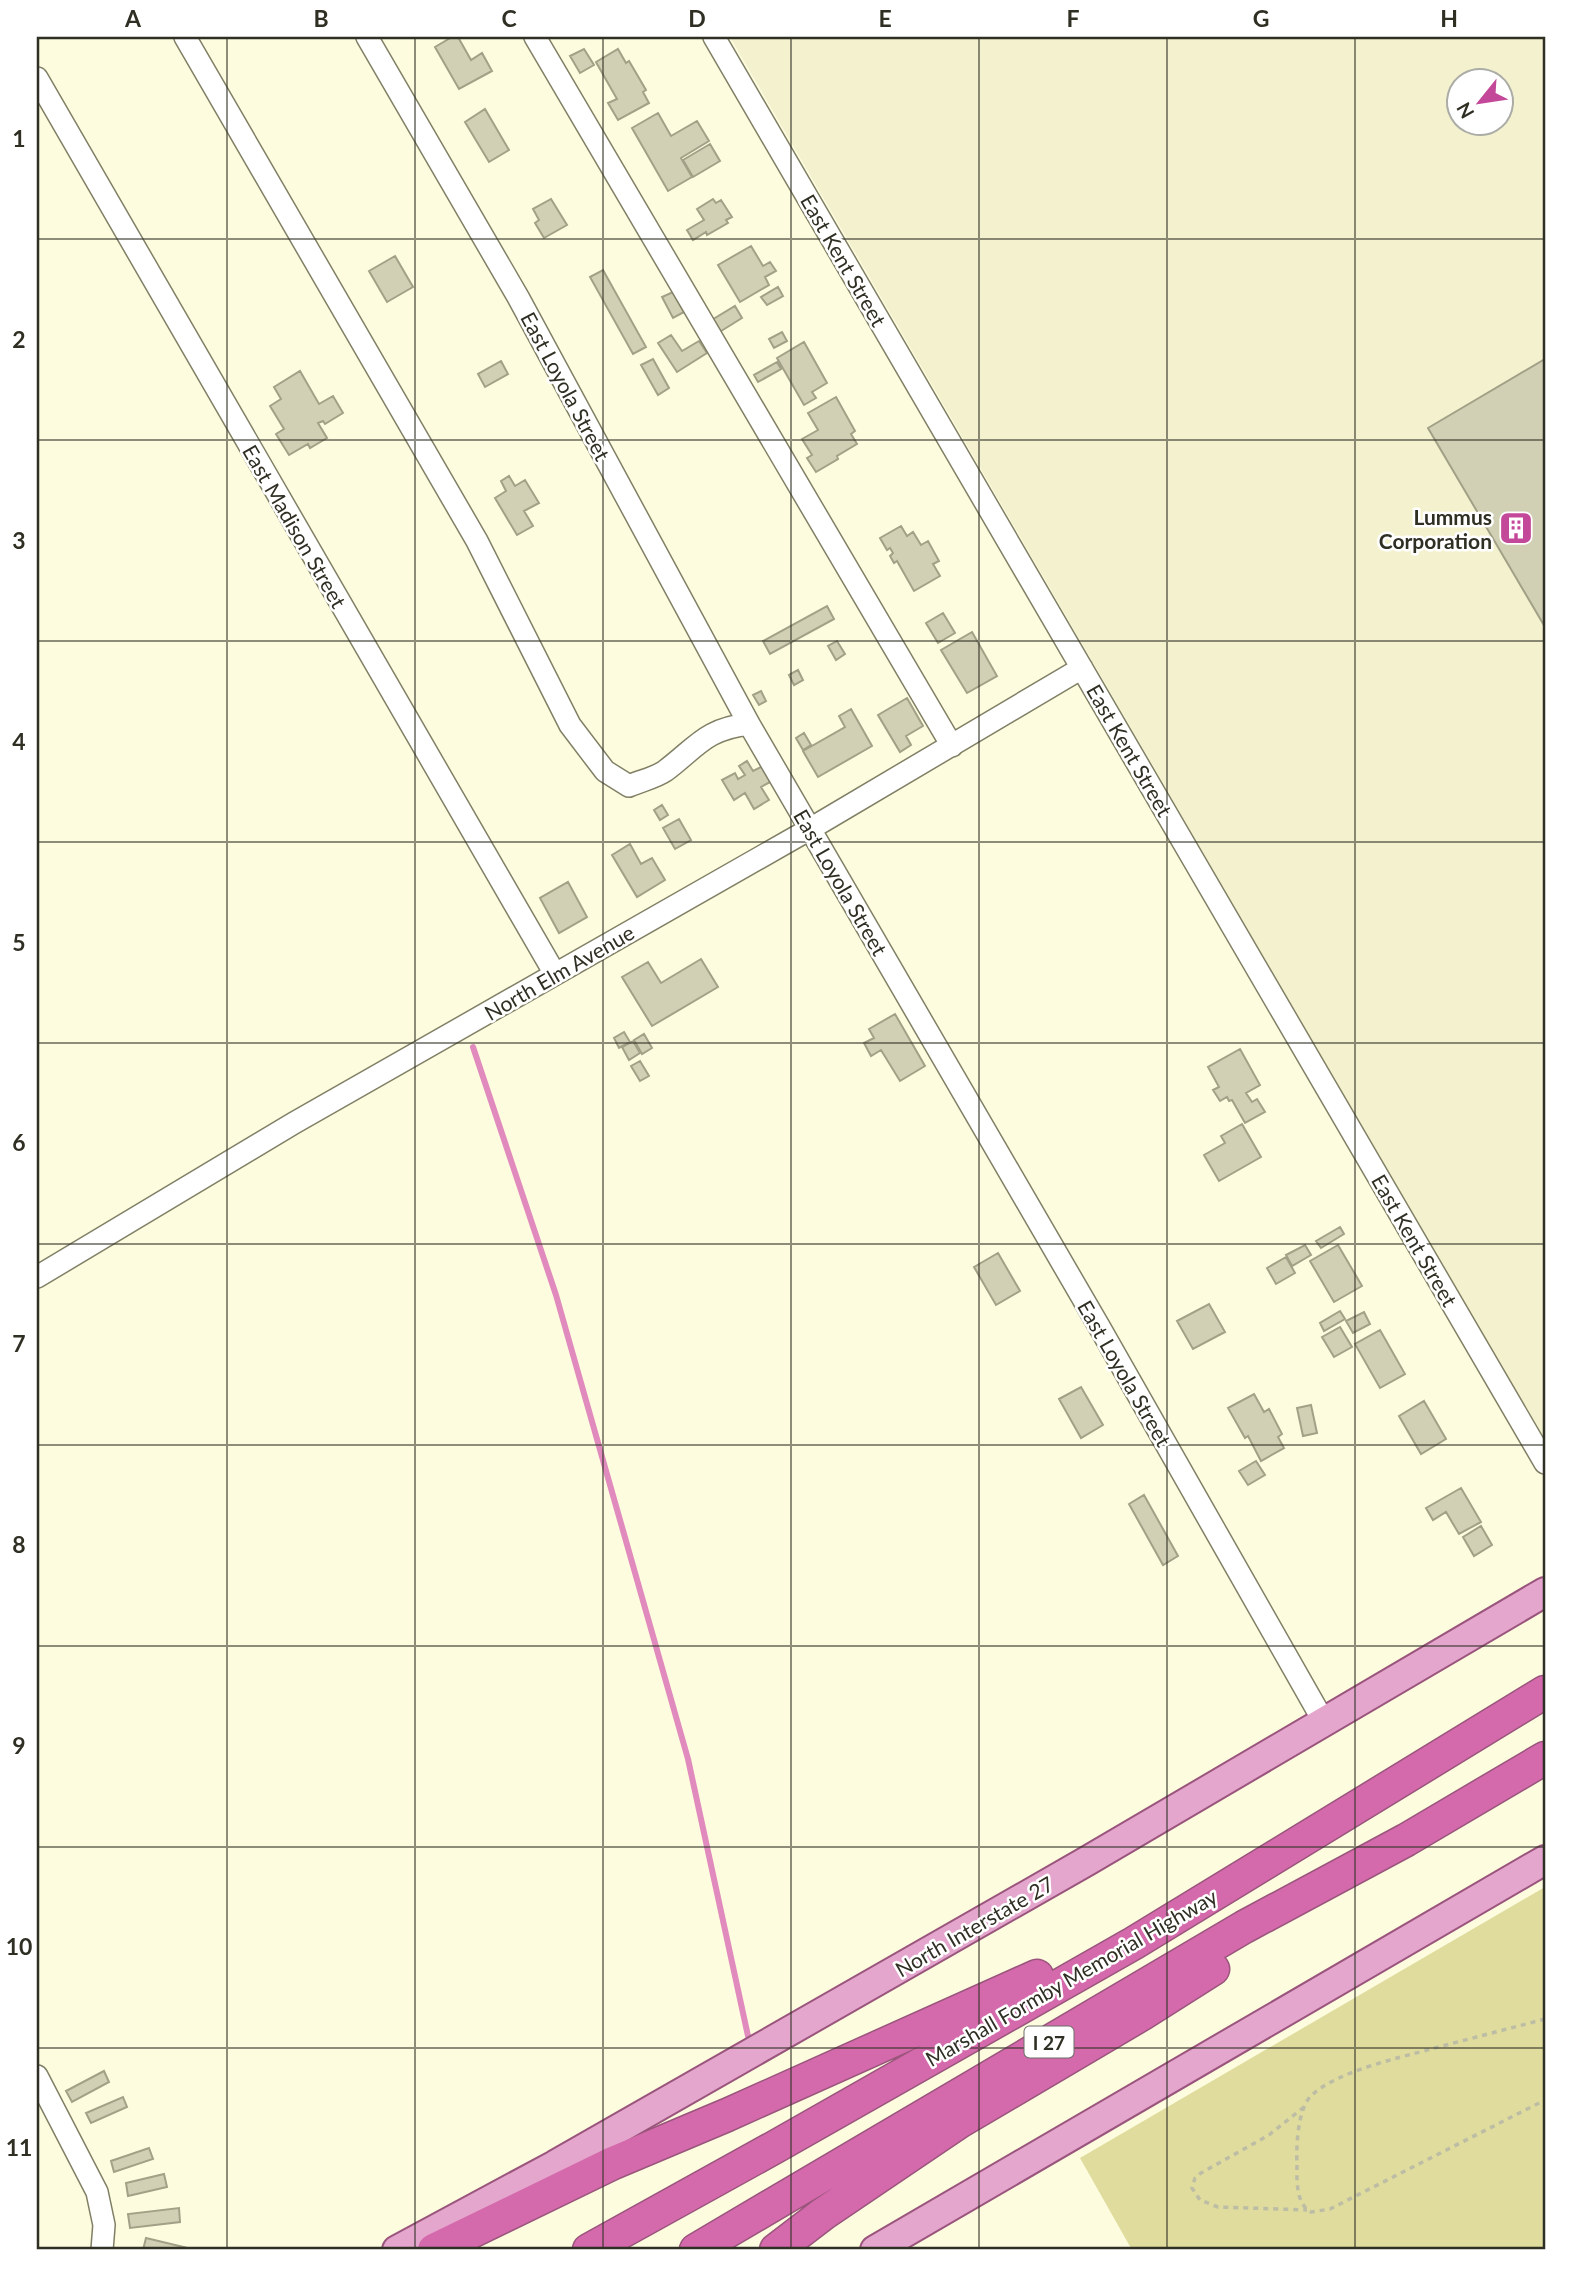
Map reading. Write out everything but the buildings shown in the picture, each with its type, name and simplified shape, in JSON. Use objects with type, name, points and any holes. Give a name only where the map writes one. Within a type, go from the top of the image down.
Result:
[{"type":"highway","name":"Marshall Formby Memorial Highway","points":[[589,2250],[1134,1942],[1545,1692]]},
{"type":"highway","name":"Marshall Formby Memorial Highway","points":[[696,2250],[1244,1927],[1406,1840],[1545,1758]]},
{"type":"highway","points":[[776,2250],[822,2214],[959,2122],[1142,2014],[1347,1887],[1406,1840]]},
{"type":"highway","points":[[434,2250],[613,2163],[1048,1972],[1134,1942]]},
{"type":"main road","name":"North Interstate 27","points":[[397,2250],[555,2165],[1087,1861],[1545,1592]]},
{"type":"main road","points":[[875,2250],[1545,1860]]},
{"type":"street","points":[[185,37],[477,541],[570,725],[605,771],[629,786],[662,773],[699,742],[728,726],[749,724]]},
{"type":"street","name":"East Loyola Street","points":[[367,37],[518,297],[749,724],[1100,1328],[1324,1722]]},
{"type":"street","points":[[535,37],[952,746]]},
{"type":"street","name":"East Kent Street","points":[[714,37],[1545,1463]]},
{"type":"street","name":"East Madison Street","points":[[37,78],[555,974]]},
{"type":"street","name":"North Elm Avenue","points":[[37,1277],[294,1123],[810,829],[1082,668]]},
{"type":"street","points":[[37,2076],[97,2192],[104,2225],[102,2250]]},
{"type":"path","points":[[1307,2210],[1299,2197],[1296,2153],[1298,2134],[1310,2096],[1378,2063],[1545,2019]]},
{"type":"path","points":[[1305,2106],[1269,2135],[1195,2178],[1192,2188],[1200,2200],[1218,2207],[1318,2212],[1330,2209],[1545,2100]]},
{"type":"shaded area","points":[[730,37],[1545,37],[1545,1441]]},
{"type":"shaded area","points":[[1545,1887],[1545,2250],[1132,2250],[1080,2158]]},
{"type":"waterway","points":[[473,1047],[556,1295],[688,1759],[748,2036]]},
{"type":"place","name":"Lummus Corporation","points":[[1516,528]]}]
